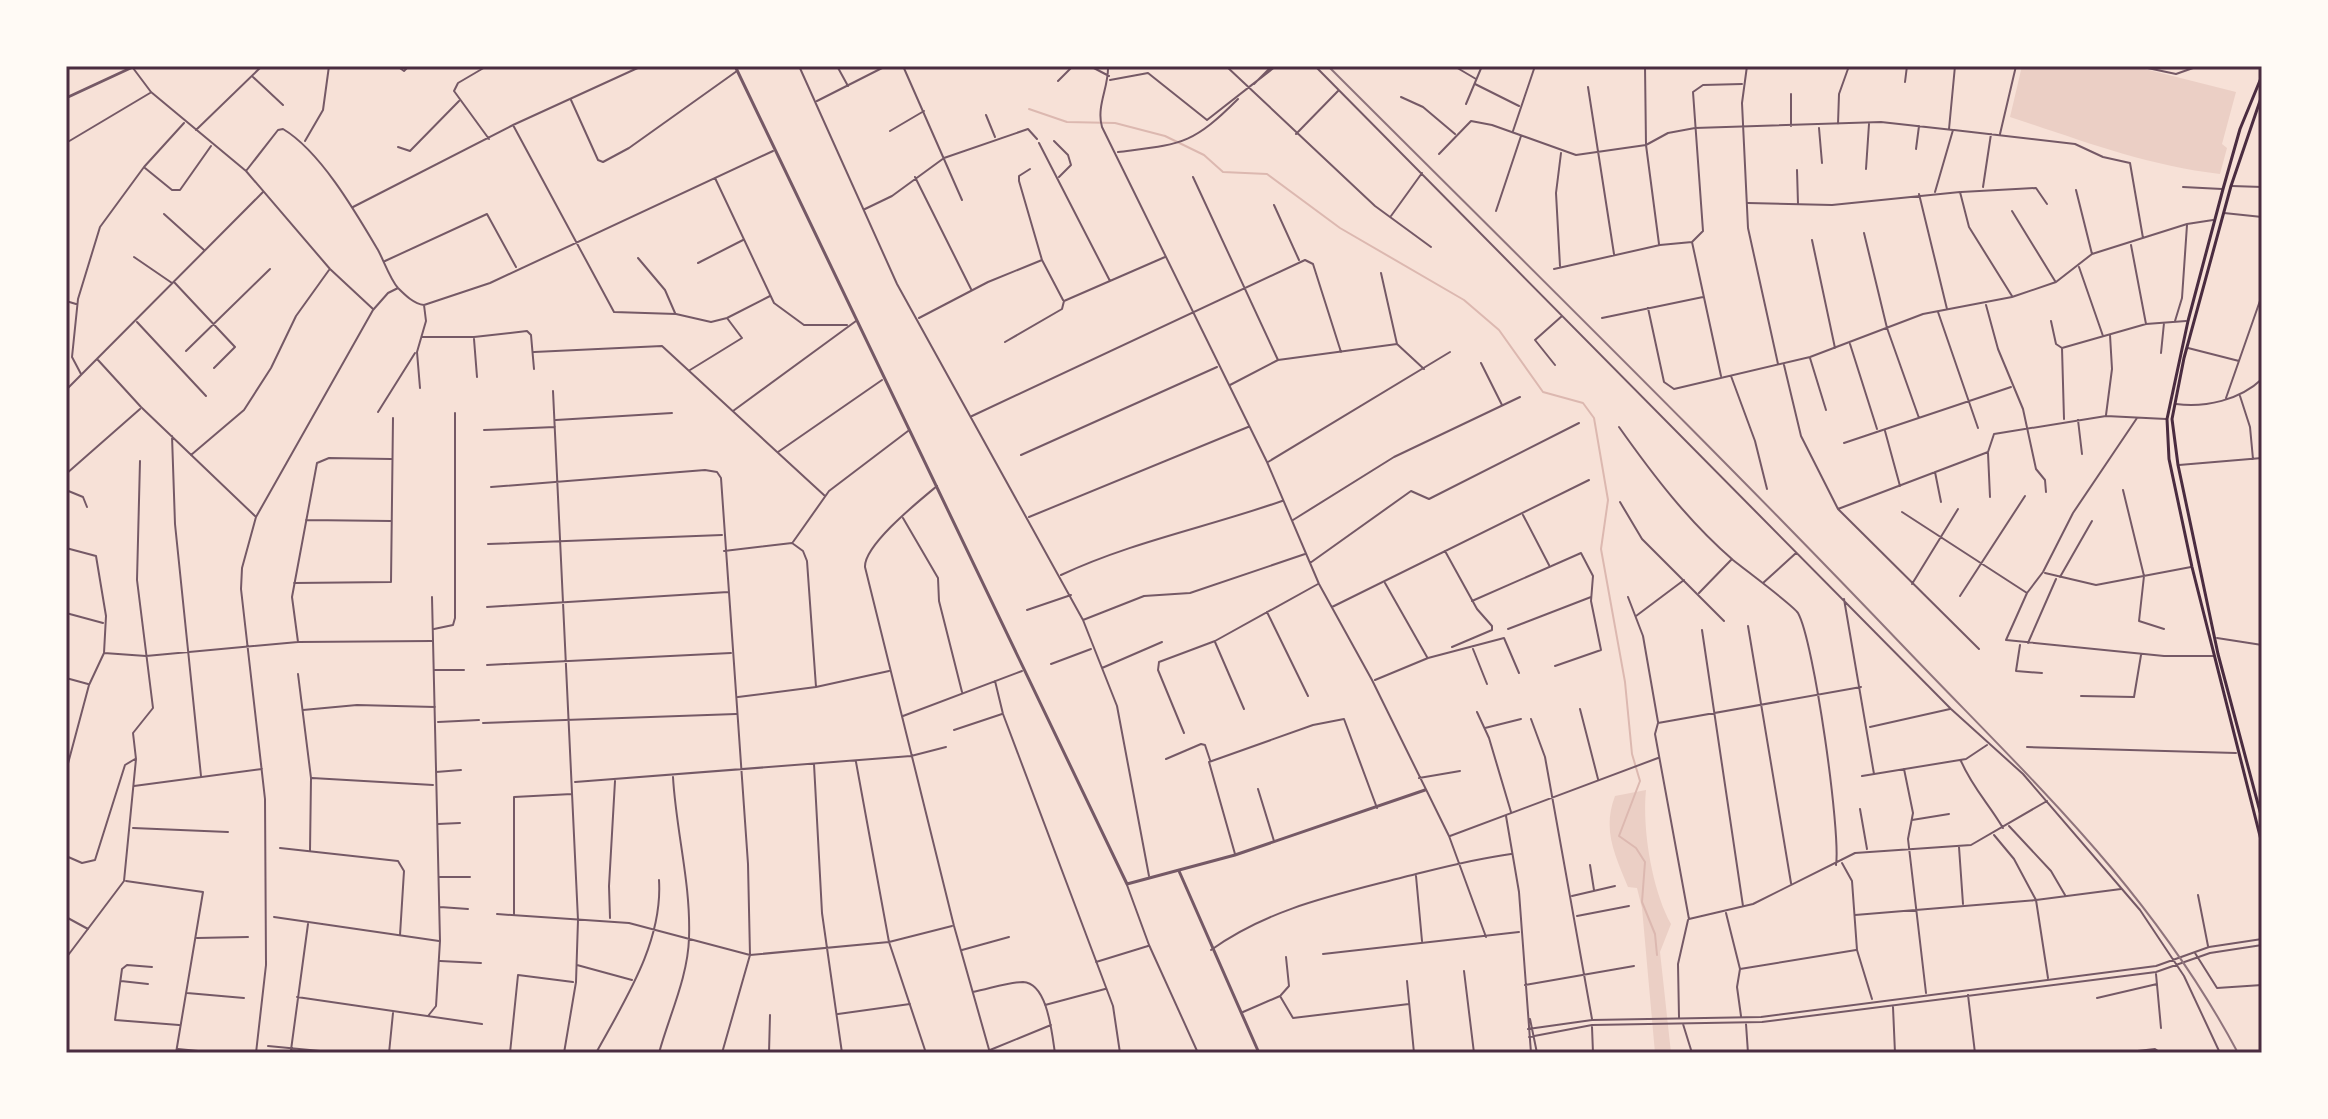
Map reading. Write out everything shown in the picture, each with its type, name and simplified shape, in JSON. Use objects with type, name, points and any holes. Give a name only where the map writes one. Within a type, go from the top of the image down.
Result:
[{"type":"main road","points":[[2261,66],[2262,76],[2244,118],[2223,189],[2188,321],[2167,419],[2169,459],[2192,567],[2262,844]]},
{"type":"main road","points":[[2262,95],[2231,186],[2186,347],[2174,404],[2172,434],[2215,638],[2262,819]]},
{"type":"street","points":[[66,98],[134,66],[151,92],[212,146],[246,171],[330,269],[373,310]]},
{"type":"street","points":[[195,131],[262,66]]},
{"type":"street","points":[[304,142],[323,110],[329,66]]},
{"type":"street","points":[[397,66],[404,71],[409,66]]},
{"type":"street","points":[[487,66],[455,86],[459,101],[489,139]]},
{"type":"street","points":[[352,207],[513,125],[642,66]]},
{"type":"street","points":[[799,66],[897,284],[1061,575],[1083,620],[1117,706],[1149,876]]},
{"type":"street","points":[[837,66],[848,86]]},
{"type":"street","points":[[816,102],[886,66]]},
{"type":"street","points":[[903,66],[962,200]]},
{"type":"street","points":[[1058,81],[1073,66]]},
{"type":"street","points":[[1090,66],[1109,78],[1148,73],[1207,120],[1274,66]]},
{"type":"street","points":[[1108,66],[1109,78],[1099,116],[1102,127],[1267,462],[1319,584],[1372,680],[1449,836],[1486,937]]},
{"type":"street","points":[[1226,66],[1248,90],[1390,217],[1431,247]]},
{"type":"street","points":[[1116,153],[1167,148],[1200,135],[1274,66]]},
{"type":"street","points":[[1315,66],[1951,709],[2048,800],[2122,889],[2175,960],[2220,1053]]},
{"type":"street","points":[[1454,66],[1520,107]]},
{"type":"street","points":[[1466,104],[1482,66]]},
{"type":"street","points":[[1513,132],[1535,66]]},
{"type":"street","points":[[1645,66],[1646,145],[1660,245]]},
{"type":"street","points":[[1747,66],[1743,84],[1748,228],[1778,365]]},
{"type":"street","points":[[1838,126],[1839,94],[1849,66]]},
{"type":"street","points":[[1905,82],[1907,66]]},
{"type":"street","points":[[1935,192],[1951,129],[1955,66]]},
{"type":"street","points":[[2000,134],[2016,66]]},
{"type":"street","points":[[2138,66],[2176,74],[2193,68]]},
{"type":"street","points":[[571,100],[598,160],[603,162],[629,148],[736,68],[882,380],[938,486],[1022,671],[1127,884],[1149,945],[1198,1053]]},
{"type":"street","points":[[252,76],[283,105]]},
{"type":"street","points":[[1554,269],[1660,245],[1692,242],[1703,231],[1693,92],[1697,87],[1743,84]]},
{"type":"street","points":[[1588,87],[1614,255]]},
{"type":"street","points":[[1296,134],[1339,90]]},
{"type":"street","points":[[66,143],[151,92]]},
{"type":"street","points":[[1791,94],[1791,127]]},
{"type":"street","points":[[1401,97],[1423,107],[1455,134]]},
{"type":"street","points":[[398,147],[410,151],[459,101]]},
{"type":"street","points":[[890,131],[924,111]]},
{"type":"street","points":[[986,115],[996,138]]},
{"type":"street","points":[[1439,154],[1466,123],[1476,121],[1576,155],[1646,145],[1668,133],[1695,128],[1744,125],[1819,127],[1869,123],[2000,134],[2085,146],[2103,157],[2130,163],[2143,239]]},
{"type":"street","points":[[81,374],[72,357],[78,304],[100,227],[144,167],[185,122]]},
{"type":"street","points":[[1866,169],[1869,123]]},
{"type":"street","points":[[513,125],[614,312],[676,314],[704,322],[727,318],[770,296]]},
{"type":"street","points":[[1916,149],[1919,125]]},
{"type":"street","points":[[1819,127],[1822,163]]},
{"type":"street","points":[[246,171],[278,130],[283,129],[304,142],[306,149],[352,207],[398,288],[417,304],[424,305],[490,283],[573,241],[774,150]]},
{"type":"street","points":[[863,209],[892,196],[944,158],[1028,129],[1037,139]]},
{"type":"street","points":[[1983,190],[1991,133]]},
{"type":"street","points":[[1496,211],[1521,136]]},
{"type":"street","points":[[1054,141],[1068,155],[1071,165],[1058,177]]},
{"type":"street","points":[[1039,143],[1111,282]]},
{"type":"street","points":[[144,167],[172,190],[180,190],[212,146]]},
{"type":"street","points":[[1560,267],[1556,193],[1561,152]]},
{"type":"street","points":[[1005,342],[1062,309],[1064,301],[1042,260],[1019,181],[1019,176],[1030,169]]},
{"type":"street","points":[[1797,170],[1798,205]]},
{"type":"street","points":[[1390,217],[1422,173]]},
{"type":"street","points":[[714,177],[770,296],[788,316],[804,325],[847,325]]},
{"type":"street","points":[[915,177],[972,290]]},
{"type":"street","points":[[1193,177],[1278,360]]},
{"type":"street","points":[[2231,186],[2262,187]]},
{"type":"street","points":[[2183,187],[2223,189]]},
{"type":"street","points":[[1748,203],[1798,205],[1865,202],[1935,192],[2036,188],[2047,204]]},
{"type":"street","points":[[2076,190],[2092,254]]},
{"type":"street","points":[[66,390],[264,191]]},
{"type":"street","points":[[1960,192],[1969,227],[2012,297]]},
{"type":"street","points":[[1919,194],[1947,310]]},
{"type":"street","points":[[1274,205],[1300,261]]},
{"type":"street","points":[[2012,211],[2056,282]]},
{"type":"street","points":[[2224,213],[2262,217]]},
{"type":"street","points":[[164,214],[204,250]]},
{"type":"street","points":[[384,261],[487,214],[517,269]]},
{"type":"street","points":[[1648,308],[1666,387],[1674,389],[1810,357],[1937,311],[2012,297],[2056,282],[2092,254],[2187,224],[2215,220]]},
{"type":"street","points":[[2175,321],[2182,298],[2187,224]]},
{"type":"street","points":[[1864,233],[1887,328],[1919,418]]},
{"type":"street","points":[[698,263],[743,240]]},
{"type":"street","points":[[1812,240],[1835,348]]},
{"type":"street","points":[[1692,242],[1721,377]]},
{"type":"street","points":[[2131,244],[2146,324]]},
{"type":"street","points":[[1064,301],[1166,256]]},
{"type":"street","points":[[134,257],[173,282],[235,347],[214,368]]},
{"type":"street","points":[[638,258],[673,302],[676,314]]},
{"type":"street","points":[[917,319],[972,290],[1042,260]]},
{"type":"street","points":[[972,416],[1194,314],[1300,261],[1313,264],[1341,352]]},
{"type":"street","points":[[2078,264],[2103,337]]},
{"type":"street","points":[[186,351],[270,269]]},
{"type":"street","points":[[191,455],[244,410],[271,368],[296,316],[330,269]]},
{"type":"street","points":[[1381,273],[1397,344],[1424,369]]},
{"type":"street","points":[[256,1053],[266,965],[262,769],[241,589],[242,568],[256,517],[373,310],[388,293],[398,288]]},
{"type":"street","points":[[2226,398],[2262,295]]},
{"type":"street","points":[[1602,318],[1704,297]]},
{"type":"street","points":[[66,301],[78,304]]},
{"type":"street","points":[[1986,304],[2012,387],[2029,428],[2034,461],[2045,480],[2046,492]]},
{"type":"street","points":[[378,412],[417,352],[426,321],[424,305]]},
{"type":"street","points":[[1937,311],[1978,428]]},
{"type":"street","points":[[1555,365],[1535,340],[1563,315]]},
{"type":"street","points":[[689,371],[742,338],[727,318]]},
{"type":"street","points":[[136,321],[206,396]]},
{"type":"street","points":[[732,411],[788,374],[856,321]]},
{"type":"street","points":[[2051,321],[2056,344],[2062,348],[2146,324],[2188,321]]},
{"type":"street","points":[[2161,353],[2165,321]]},
{"type":"street","points":[[422,337],[474,337],[527,331],[534,352],[534,369]]},
{"type":"street","points":[[2106,416],[2113,359],[2110,335]]},
{"type":"street","points":[[474,337],[477,377]]},
{"type":"street","points":[[1849,343],[1878,432]]},
{"type":"street","points":[[1229,385],[1278,360],[1397,344]]},
{"type":"street","points":[[534,352],[656,345],[689,371],[825,496]]},
{"type":"street","points":[[2186,347],[2239,361]]},
{"type":"street","points":[[2062,348],[2064,420]]},
{"type":"street","points":[[417,352],[420,388]]},
{"type":"street","points":[[1267,462],[1450,352]]},
{"type":"street","points":[[1810,357],[1826,410]]},
{"type":"street","points":[[97,359],[141,407],[256,517]]},
{"type":"street","points":[[1481,363],[1503,406]]},
{"type":"street","points":[[1784,364],[1801,436],[1838,509],[1979,649]]},
{"type":"street","points":[[1021,455],[1219,366]]},
{"type":"street","points":[[1731,374],[1755,441],[1767,489]]},
{"type":"street","points":[[2174,404],[2201,406],[2240,395],[2262,379]]},
{"type":"street","points":[[777,453],[882,380]]},
{"type":"street","points":[[1844,443],[1968,399],[2012,387]]},
{"type":"street","points":[[553,391],[574,782],[578,920],[576,982],[564,1053]]},
{"type":"street","points":[[2240,395],[2250,427],[2253,459]]},
{"type":"street","points":[[1292,521],[1394,457],[1520,397]]},
{"type":"street","points":[[66,474],[141,407]]},
{"type":"street","points":[[433,629],[449,627],[455,618],[455,413]]},
{"type":"street","points":[[555,420],[672,413]]},
{"type":"street","points":[[1990,497],[1988,452],[1994,434],[2064,420],[2106,416],[2167,419]]},
{"type":"street","points":[[294,583],[391,582],[393,418]]},
{"type":"street","points":[[2137,418],[2073,513],[2043,572],[2027,593],[2007,637],[2008,642],[2141,654],[2213,656]]},
{"type":"street","points":[[2078,419],[2082,454]]},
{"type":"street","points":[[1310,563],[1411,491],[1429,499],[1579,423]]},
{"type":"street","points":[[484,430],[555,427]]},
{"type":"street","points":[[1028,518],[1248,427]]},
{"type":"street","points":[[1619,427],[1665,492],[1732,559],[1798,612],[1816,694],[1836,824],[1836,865]]},
{"type":"street","points":[[1885,430],[1901,487]]},
{"type":"street","points":[[792,543],[825,496],[909,431]]},
{"type":"street","points":[[172,436],[175,524],[201,776]]},
{"type":"street","points":[[1838,509],[1988,452]]},
{"type":"street","points":[[2178,465],[2262,458]]},
{"type":"street","points":[[298,642],[292,597],[317,463],[322,459],[392,459]]},
{"type":"street","points":[[66,958],[124,881],[132,828],[136,759],[133,733],[153,708],[145,622],[137,580],[140,461]]},
{"type":"street","points":[[1935,471],[1941,502]]},
{"type":"street","points":[[491,487],[717,472],[721,478],[723,551],[737,697],[750,955],[722,1053]]},
{"type":"street","points":[[1332,607],[1589,480]]},
{"type":"street","points":[[938,486],[903,517],[865,561],[911,756],[989,1052],[1051,1025]]},
{"type":"street","points":[[66,490],[83,497],[87,507]]},
{"type":"street","points":[[2123,490],[2144,576],[2139,621],[2164,629]]},
{"type":"street","points":[[1960,596],[2025,496]]},
{"type":"street","points":[[1061,575],[1133,546],[1211,526],[1283,501]]},
{"type":"street","points":[[1620,502],[1642,539],[1724,621]]},
{"type":"street","points":[[1912,585],[1958,509]]},
{"type":"street","points":[[1902,512],[1941,541],[2027,593]]},
{"type":"street","points":[[1522,514],[1549,565]]},
{"type":"street","points":[[903,517],[938,578],[939,601],[962,692]]},
{"type":"street","points":[[306,520],[392,522]]},
{"type":"street","points":[[2028,644],[2058,578],[2092,521]]},
{"type":"street","points":[[488,544],[722,535]]},
{"type":"street","points":[[723,551],[792,543],[803,551],[807,561],[816,687]]},
{"type":"street","points":[[66,548],[96,556],[106,624],[104,653],[89,685],[66,771]]},
{"type":"street","points":[[1445,550],[1472,601],[1492,630],[1452,647]]},
{"type":"street","points":[[1762,584],[1797,552]]},
{"type":"street","points":[[1472,601],[1549,565],[1578,553],[1583,555],[1593,576],[1591,597],[1601,650],[1555,666]]},
{"type":"street","points":[[1083,620],[1144,596],[1190,593],[1306,554]]},
{"type":"street","points":[[1698,594],[1732,559]]},
{"type":"street","points":[[2043,572],[2096,585],[2192,567]]},
{"type":"street","points":[[1635,617],[1684,580]]},
{"type":"street","points":[[1384,581],[1428,658]]},
{"type":"street","points":[[1184,733],[1158,670],[1159,662],[1215,641],[1319,584]]},
{"type":"street","points":[[487,607],[729,591]]},
{"type":"street","points":[[1027,610],[1071,595]]},
{"type":"street","points":[[428,1016],[436,1006],[440,941],[432,597]]},
{"type":"street","points":[[1508,629],[1591,597]]},
{"type":"street","points":[[1628,597],[1643,636],[1658,723],[1655,734],[1689,919],[1678,964],[1679,1019]]},
{"type":"street","points":[[1844,599],[1874,774]]},
{"type":"street","points":[[1266,611],[1308,696]]},
{"type":"street","points":[[66,613],[106,624]]},
{"type":"street","points":[[1748,626],[1791,883]]},
{"type":"street","points":[[1702,630],[1743,908]]},
{"type":"street","points":[[1372,680],[1428,658],[1504,638],[1519,673]]},
{"type":"street","points":[[2215,638],[2262,645]]},
{"type":"street","points":[[104,653],[146,656],[298,642],[433,641]]},
{"type":"street","points":[[1215,641],[1244,709]]},
{"type":"street","points":[[1101,668],[1162,642]]},
{"type":"street","points":[[2020,643],[2016,671],[2042,673]]},
{"type":"street","points":[[1051,664],[1093,648]]},
{"type":"street","points":[[1473,648],[1487,684]]},
{"type":"street","points":[[487,665],[733,653]]},
{"type":"street","points":[[2081,696],[2134,697],[2141,654]]},
{"type":"street","points":[[434,670],[464,670]]},
{"type":"street","points":[[737,697],[816,687],[890,671]]},
{"type":"street","points":[[902,716],[1022,671]]},
{"type":"street","points":[[298,674],[311,778],[310,851]]},
{"type":"street","points":[[66,678],[89,685]]},
{"type":"street","points":[[995,681],[1003,714],[1054,841],[1118,1023],[1120,1053]]},
{"type":"street","points":[[1658,723],[1861,687]]},
{"type":"street","points":[[302,710],[357,705],[435,707]]},
{"type":"street","points":[[1580,709],[1598,780]]},
{"type":"street","points":[[1868,728],[1951,709]]},
{"type":"street","points":[[1477,712],[1511,813]]},
{"type":"street","points":[[483,723],[737,714]]},
{"type":"street","points":[[954,730],[1003,714]]},
{"type":"street","points":[[1210,760],[1313,725],[1344,719],[1377,808]]},
{"type":"street","points":[[1483,729],[1521,719]]},
{"type":"street","points":[[1531,719],[1543,749],[1576,917],[1592,1020]]},
{"type":"street","points":[[436,722],[479,720]]},
{"type":"street","points":[[66,740],[73,742]]},
{"type":"street","points":[[1862,776],[1972,757],[1989,744]]},
{"type":"street","points":[[1166,759],[1205,745],[1235,855]]},
{"type":"street","points":[[574,782],[911,756],[946,747]]},
{"type":"street","points":[[2027,747],[2238,753]]},
{"type":"street","points":[[1449,836],[1660,758]]},
{"type":"street","points":[[66,856],[82,863],[95,860],[125,765],[136,759]]},
{"type":"street","points":[[855,760],[889,942],[926,1053]]},
{"type":"street","points":[[1960,760],[1971,784],[1989,804],[2003,828]]},
{"type":"street","points":[[814,763],[819,878],[842,1053]]},
{"type":"street","points":[[133,786],[262,769]]},
{"type":"street","points":[[1904,769],[1909,784],[1910,848],[1926,994]]},
{"type":"street","points":[[435,772],[461,770]]},
{"type":"street","points":[[1418,778],[1460,771]]},
{"type":"street","points":[[659,1053],[689,941],[685,862],[676,827],[673,776]]},
{"type":"street","points":[[311,778],[435,785]]},
{"type":"street","points":[[611,921],[609,886],[615,780]]},
{"type":"street","points":[[1258,789],[1274,841]]},
{"type":"street","points":[[2256,794],[2262,789]]},
{"type":"street","points":[[1127,884],[1235,855],[1425,790]]},
{"type":"street","points":[[514,917],[514,797],[574,794]]},
{"type":"street","points":[[1689,919],[1743,908],[1855,853],[1959,847],[1993,834],[2048,800]]},
{"type":"street","points":[[1860,809],[1867,851]]},
{"type":"street","points":[[1911,820],[1949,814]]},
{"type":"street","points":[[1506,816],[1519,892],[1525,985],[1537,1053]]},
{"type":"street","points":[[437,824],[460,823]]},
{"type":"street","points":[[2008,826],[2051,871],[2066,897]]},
{"type":"street","points":[[132,828],[228,832]]},
{"type":"street","points":[[1993,834],[2014,859],[2018,872],[2036,900],[2048,980]]},
{"type":"street","points":[[1959,847],[1964,905]]},
{"type":"street","points":[[280,848],[398,861],[404,871],[400,935]]},
{"type":"street","points":[[1211,950],[1246,925],[1276,913],[1459,860],[1511,854]]},
{"type":"street","points":[[1841,862],[1852,881],[1857,950],[1873,1000]]},
{"type":"street","points":[[1590,865],[1594,891]]},
{"type":"street","points":[[1179,871],[1211,950],[1259,1053]]},
{"type":"street","points":[[1415,875],[1422,943]]},
{"type":"street","points":[[438,877],[470,877]]},
{"type":"street","points":[[596,1053],[633,981],[654,930],[659,880]]},
{"type":"street","points":[[124,881],[203,892],[176,1051],[218,1053]]},
{"type":"street","points":[[1571,897],[1615,886]]},
{"type":"street","points":[[1855,915],[2036,900],[2122,889]]},
{"type":"street","points":[[2198,895],[2209,947]]},
{"type":"street","points":[[1576,917],[1629,906]]},
{"type":"street","points":[[439,907],[468,909]]},
{"type":"street","points":[[1726,912],[1740,969],[1737,987],[1741,1016]]},
{"type":"street","points":[[497,914],[611,921],[750,955],[889,942],[954,926]]},
{"type":"street","points":[[66,917],[90,930]]},
{"type":"street","points":[[274,917],[440,941]]},
{"type":"street","points":[[291,1050],[308,922]]},
{"type":"street","points":[[1323,954],[1520,931]]},
{"type":"street","points":[[195,938],[248,937]]},
{"type":"street","points":[[960,950],[1009,937]]},
{"type":"street","points":[[1528,1029],[1592,1020],[1761,1017],[1873,1000],[2156,966],[2209,947],[2262,939]]},
{"type":"street","points":[[1095,962],[1149,945]]},
{"type":"street","points":[[1529,1037],[1592,1025],[1746,1023],[2156,972],[2198,957],[2262,945]]},
{"type":"street","points":[[1740,969],[1857,950]]},
{"type":"street","points":[[2194,952],[2217,988],[2262,985]]},
{"type":"street","points":[[1240,1014],[1280,996],[1289,986],[1286,957]]},
{"type":"street","points":[[439,961],[481,963]]},
{"type":"street","points":[[577,965],[633,981]]},
{"type":"street","points":[[152,967],[123,966],[114,1017],[117,1022],[180,1025]]},
{"type":"street","points":[[1525,985],[1634,966]]},
{"type":"street","points":[[1464,971],[1474,1053]]},
{"type":"street","points":[[2156,972],[2161,1028]]},
{"type":"street","points":[[510,1053],[518,975],[576,982]]},
{"type":"street","points":[[120,981],[148,984]]},
{"type":"street","points":[[1407,981],[1414,1053]]},
{"type":"street","points":[[972,992],[1023,982],[1034,986],[1045,1005],[1055,1053]]},
{"type":"street","points":[[2097,998],[2157,984]]},
{"type":"street","points":[[1045,1005],[1106,989]]},
{"type":"street","points":[[186,993],[244,998]]},
{"type":"street","points":[[1968,995],[1975,1053]]},
{"type":"street","points":[[1280,996],[1293,1018],[1409,1004]]},
{"type":"street","points":[[297,997],[482,1024]]},
{"type":"street","points":[[838,1014],[911,1003]]},
{"type":"street","points":[[1892,1005],[1896,1019],[1895,1053]]},
{"type":"street","points":[[389,1053],[393,1012]]},
{"type":"street","points":[[769,1053],[770,1015]]},
{"type":"street","points":[[1530,1019],[1531,1053]]},
{"type":"street","points":[[1683,1023],[1692,1053]]},
{"type":"street","points":[[1746,1023],[1748,1053]]},
{"type":"street","points":[[1592,1025],[1593,1053]]},
{"type":"street","points":[[268,1046],[341,1053]]},
{"type":"street","points":[[2120,1053],[2155,1049],[2161,1053]]},
{"type":"shaded area","points":[[2022,66],[2133,66],[2236,92],[2222,144],[2227,148],[2220,174],[2139,158],[2010,117]]},
{"type":"shaded area","points":[[1646,790],[1650,859],[1671,924],[1660,952],[1671,1053],[1655,1053],[1642,908],[1637,888],[1628,887],[1610,831],[1615,796]]},
{"type":"waterway","points":[[1029,109],[1067,122],[1115,123],[1165,136],[1204,155],[1223,172],[1267,174],[1340,228],[1464,300],[1499,330],[1543,392],[1583,403],[1594,418],[1608,500],[1601,549],[1625,682],[1632,754],[1640,781],[1619,836],[1636,848],[1645,862],[1642,902],[1655,934],[1657,955]]},
{"type":"railway","points":[[1328,66],[1762,500],[2042,790],[2086,838],[2167,939],[2238,1053]]}]
